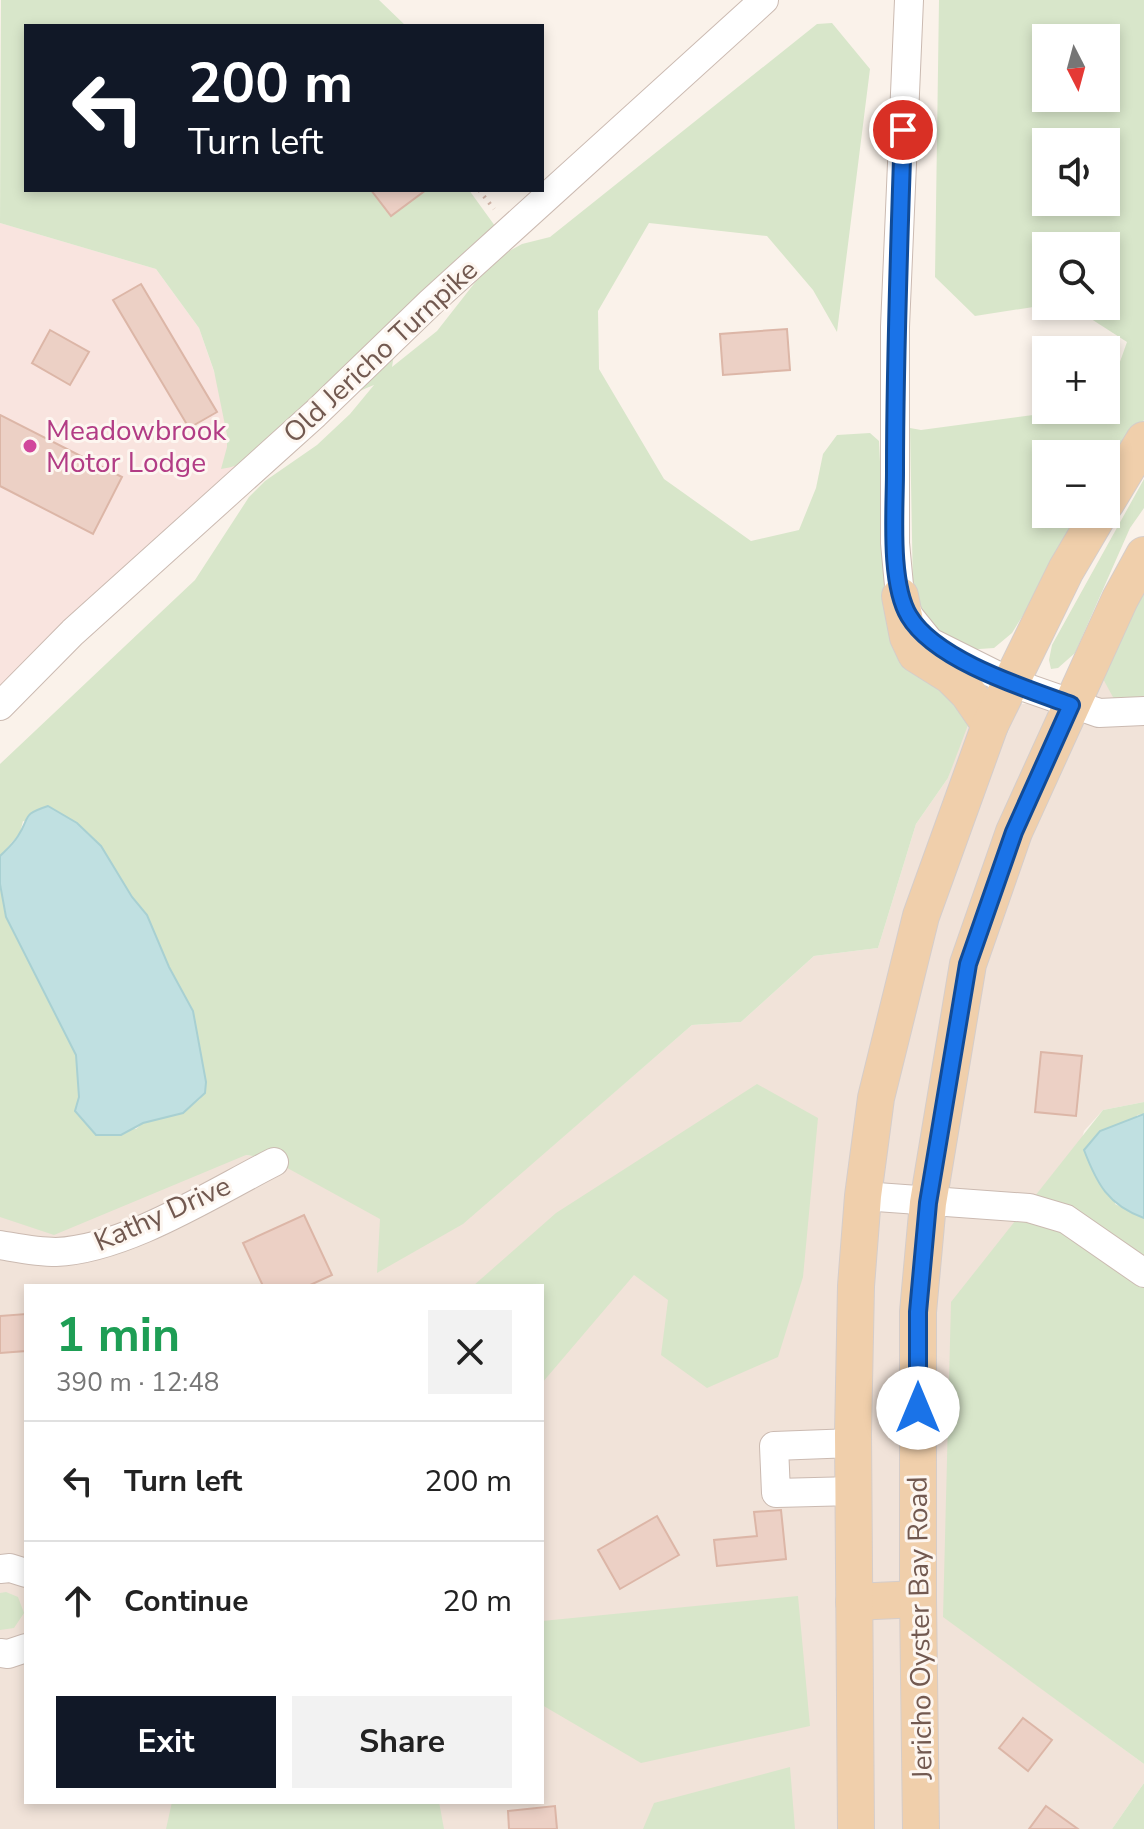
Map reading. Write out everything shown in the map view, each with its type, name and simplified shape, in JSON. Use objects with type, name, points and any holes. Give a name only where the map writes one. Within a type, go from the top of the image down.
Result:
[{"type":"main road","points":[[1120,480],[1144,440]]},
{"type":"main road","points":[[856,1829],[853,1443],[856,1286],[863,1196],[876,1098],[921,916],[990,725],[1066,570],[1091,528]]},
{"type":"main road","name":"Jericho Oyster Bay Road","points":[[921,1829],[918,1312],[928,1203],[968,964],[1014,832],[1120,599],[1144,555]]},
{"type":"main road","points":[[900,596],[908,637],[916,654],[951,676],[968,693],[990,725]]},
{"type":"main road","points":[[854,1602],[918,1599]]},
{"type":"street","name":"Old Jericho Turnpike","points":[[0,706],[73,632],[315,414],[463,273],[764,0]]},
{"type":"street","points":[[909,0],[895,327],[895,543],[900,596],[909,616],[930,642],[1010,682],[1099,713],[1144,711]]},
{"type":"street","name":"Kathy Drive","points":[[0,1245],[54,1252],[108,1242],[153,1223],[274,1162]]},
{"type":"street","points":[[863,1196],[1029,1208],[1066,1219],[1144,1273]]},
{"type":"street","points":[[853,1443],[774,1446],[776,1493],[854,1491]]},
{"type":"street","points":[[0,1569],[24,1572]]},
{"type":"street","points":[[0,1653],[8,1654],[24,1649]]},
{"type":"shaded area","points":[[0,223],[156,269],[199,328],[230,418],[261,457],[0,703]]},
{"type":"shaded area","points":[[1104,657],[1144,703],[1144,1102],[1103,1110],[1084,1131],[943,1616],[1144,1764],[1144,1783],[1112,1829],[0,1829],[0,1163],[246,1155],[270,1159],[463,1223],[692,1025],[741,1022],[814,956],[878,948],[916,824],[948,778],[970,710],[1067,699]]},
{"type":"green space","points":[[1,0],[379,0],[404,24],[24,24],[24,192],[470,192],[495,226],[395,348],[392,367],[437,331],[497,258],[522,244],[550,237],[817,24],[832,23],[870,69],[837,332],[813,290],[767,236],[649,223],[598,311],[599,369],[664,479],[751,541],[799,530],[816,488],[823,454],[837,435],[870,433],[879,441],[886,586],[970,710],[968,725],[948,778],[916,824],[878,948],[814,956],[741,1022],[692,1025],[463,1224],[377,1273],[380,1219],[271,1159],[246,1155],[54,1235],[0,1217],[0,884],[6,917],[76,1055],[79,1097],[75,1111],[136,1129],[143,1123],[183,1113],[200,1099],[206,1082],[193,1011],[169,967],[147,915],[132,897],[101,846],[23,821],[20,833],[0,856],[0,764],[195,580],[249,497],[265,481],[317,445],[350,414],[374,385],[356,393],[258,456],[221,469],[227,435],[214,371],[199,328],[156,269],[0,223]]},
{"type":"green space","points":[[939,0],[1144,0],[1144,420],[1120,459],[1120,440],[1032,440],[1032,528],[1077,528],[1012,633],[994,648],[965,650],[938,638],[920,615],[913,591],[910,428],[921,430],[1032,415],[1032,424],[1120,424],[1120,362],[1127,342],[1093,320],[1120,320],[1120,232],[1032,232],[1032,307],[975,316],[935,277]]},
{"type":"green space","points":[[1144,479],[1144,508],[1130,528],[1075,653],[1058,668],[1051,669],[1052,645],[1117,528],[1120,528],[1120,522]]},
{"type":"green space","points":[[1144,581],[1144,703],[1114,699],[1101,675]]},
{"type":"green space","points":[[757,1084],[818,1118],[803,1277],[778,1357],[707,1388],[661,1355],[668,1300],[634,1275],[544,1381],[544,1284],[475,1284],[556,1213]]},
{"type":"green space","points":[[1144,1102],[1144,1114],[1137,1115],[1115,1204],[1144,1218],[1144,1764],[943,1617],[951,1302],[1103,1110]]},
{"type":"green space","points":[[0,1593],[18,1597],[24,1613],[14,1628],[0,1630]]},
{"type":"green space","points":[[798,1596],[810,1726],[641,1763],[544,1706],[544,1621]]},
{"type":"green space","points":[[790,1767],[795,1829],[643,1829],[654,1803]]},
{"type":"green space","points":[[1144,1783],[1144,1829],[1112,1829]]},
{"type":"green space","points":[[172,1804],[439,1804],[444,1829],[166,1829]]},
{"type":"water","points":[[48,806],[77,823],[101,846],[132,897],[147,915],[169,967],[193,1011],[206,1082],[205,1093],[183,1113],[143,1123],[121,1135],[96,1135],[75,1111],[79,1097],[76,1055],[6,917],[0,884],[0,856],[16,839],[30,814]]},
{"type":"water","points":[[1144,1114],[1144,1218],[1121,1207],[1105,1192],[1084,1150],[1100,1131]]},
{"type":"building","points":[[373,192],[423,192],[391,216]]},
{"type":"building","points":[[141,284],[217,412],[189,428],[113,300]]},
{"type":"building","points":[[787,329],[790,370],[723,375],[720,334]]},
{"type":"building","points":[[50,330],[89,352],[70,385],[32,363]]},
{"type":"building","name":"Meadowbrook Motor Lodge","points":[[0,415],[122,477],[93,534],[0,486]]},
{"type":"building","points":[[1041,1052],[1082,1056],[1076,1116],[1035,1112]]},
{"type":"building","points":[[304,1215],[332,1275],[312,1284],[262,1284],[243,1243]]},
{"type":"building","points":[[24,1314],[24,1351],[0,1353],[0,1316]]},
{"type":"building","points":[[781,1510],[786,1559],[717,1566],[714,1540],[757,1536],[754,1512]]},
{"type":"building","points":[[657,1516],[679,1555],[620,1589],[598,1550]]},
{"type":"building","points":[[1023,1718],[1052,1740],[1028,1771],[999,1748]]},
{"type":"building","points":[[555,1806],[557,1829],[509,1829],[508,1811]]},
{"type":"building","points":[[1046,1806],[1078,1829],[1029,1829]]},
{"type":"place","name":"Meadowbrook Motor Lodge","points":[[30,446]]},
{"type":"route","points":[[903,130],[895,327],[895,543],[900,596],[909,616],[930,642],[1010,682],[1071,705],[1014,832],[968,964],[928,1203],[918,1312],[918,1408]]}]
